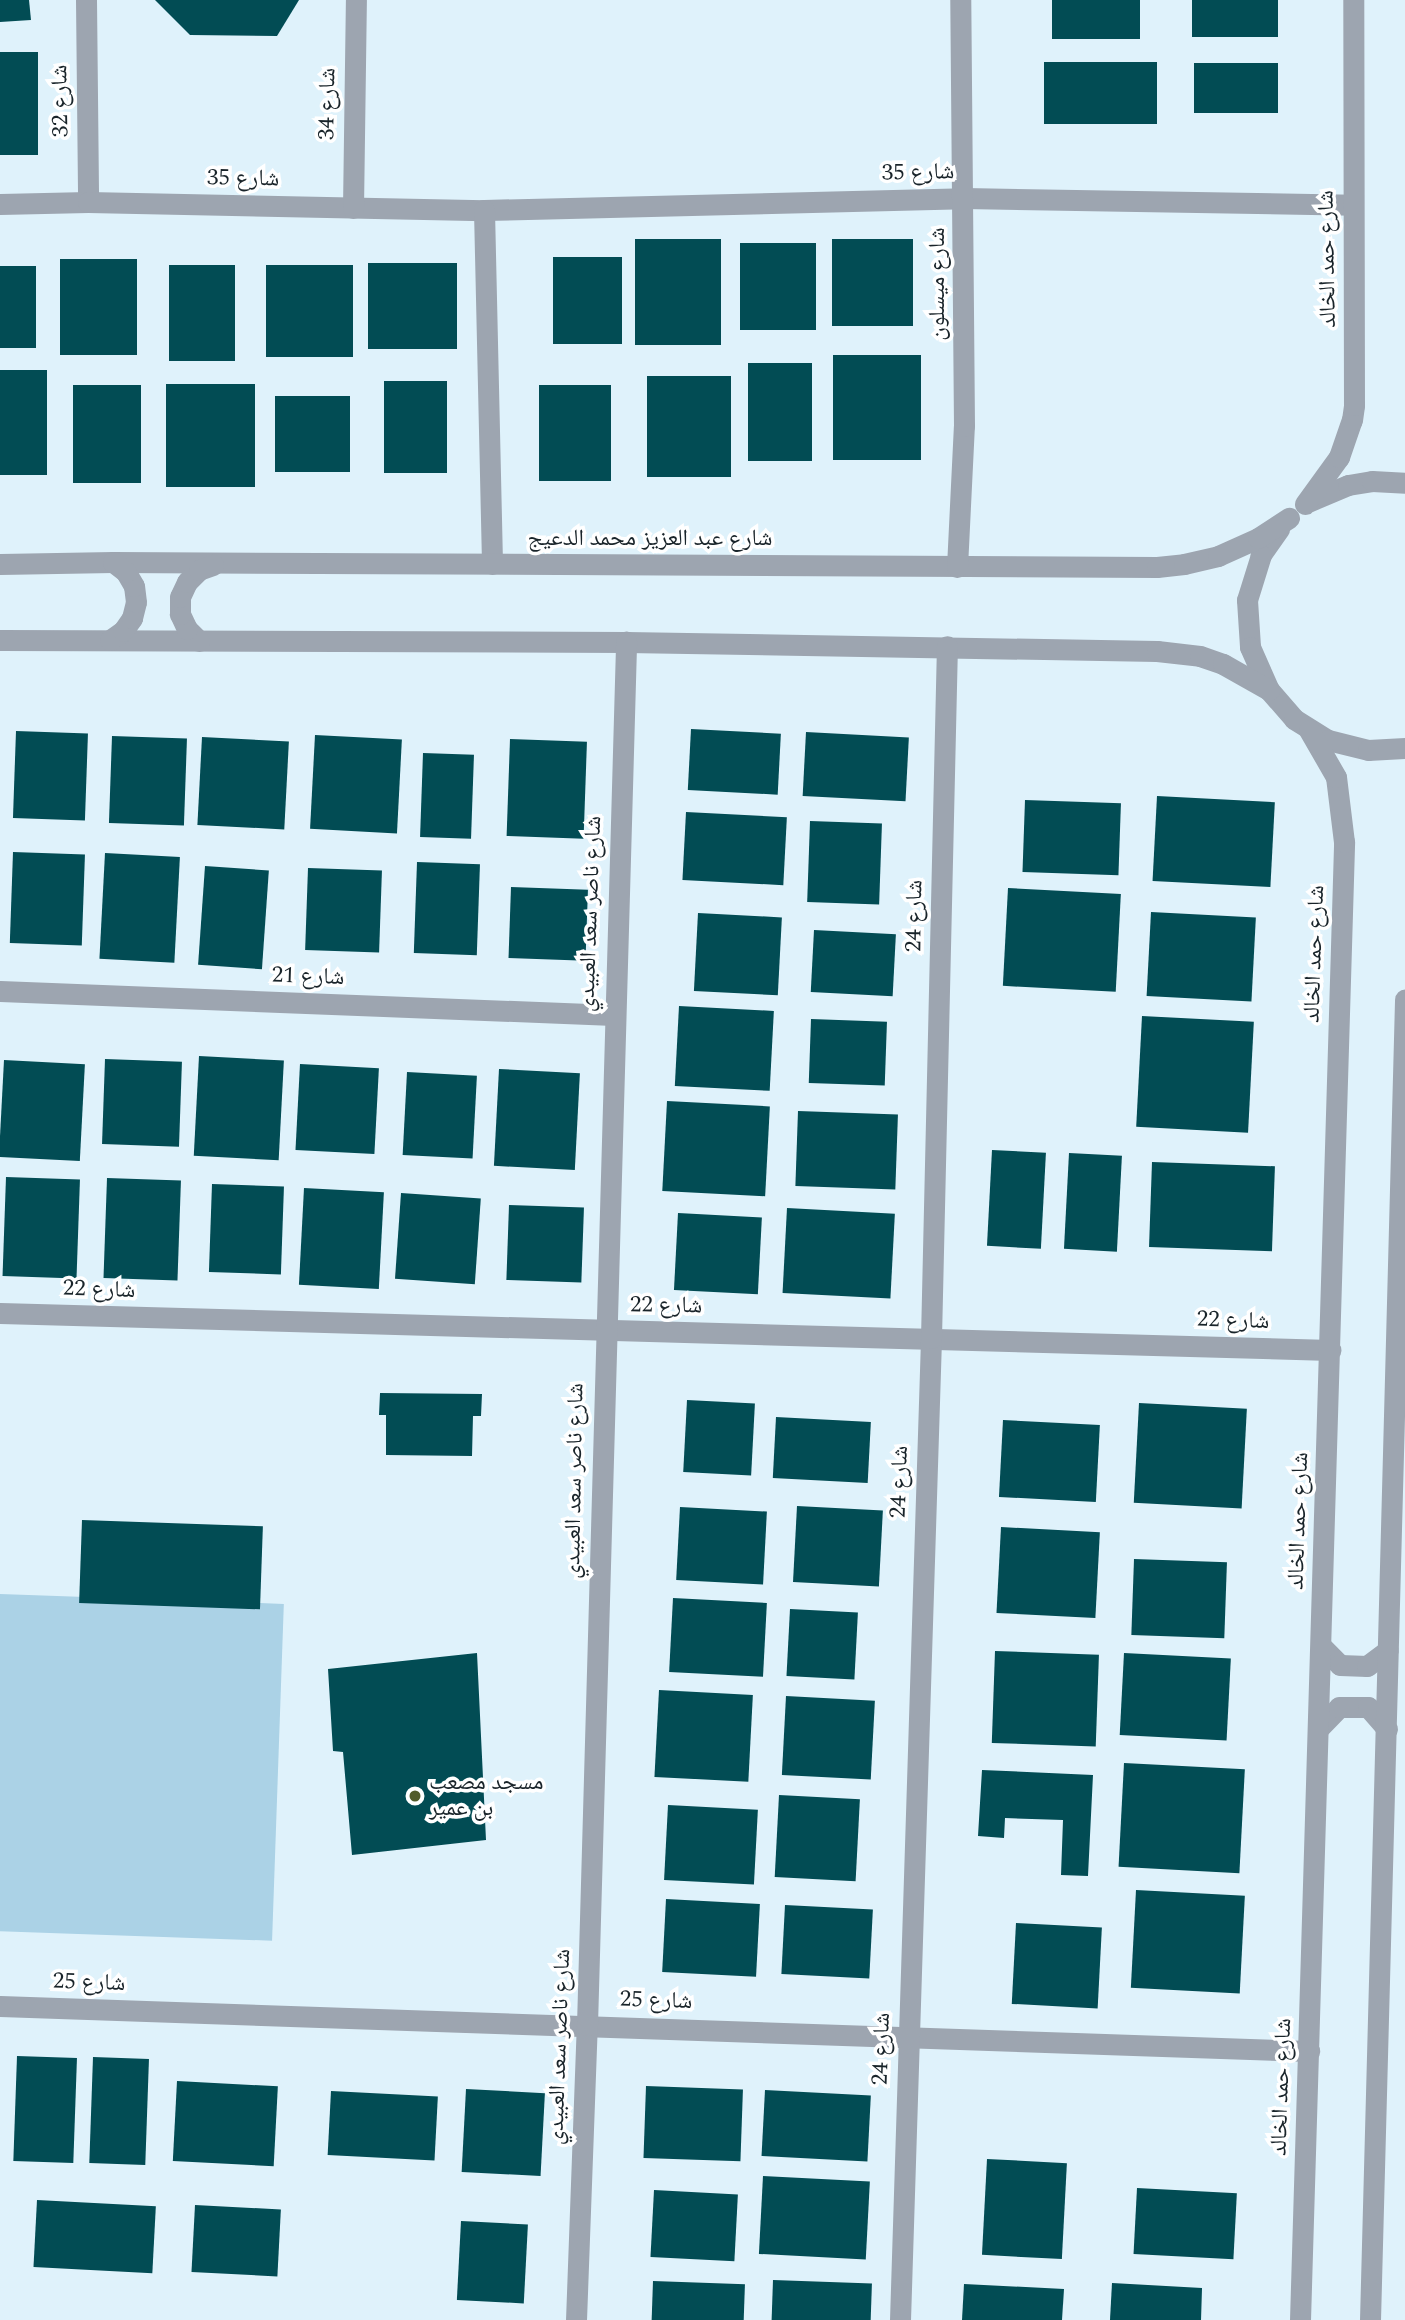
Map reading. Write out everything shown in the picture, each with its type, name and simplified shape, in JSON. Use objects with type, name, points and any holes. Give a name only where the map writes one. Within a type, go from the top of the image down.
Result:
[{"type":"street","name":"شارع 32","points":[[86,0],[88,202]]},
{"type":"street","name":"شارع 34","points":[[353,208],[356,0]]},
{"type":"street","name":"شارع ميسلون","points":[[957,567],[964,426],[964,198],[960,0]]},
{"type":"street","name":"شارع حمد الخالد","points":[[1269,690],[1250,647],[1247,600],[1261,555],[1339,457],[1352,420],[1356,384],[1353,0]]},
{"type":"street","name":"شارع 35","points":[[0,204],[88,202],[484,210],[964,198],[1353,205]]},
{"type":"street","points":[[484,210],[492,565]]},
{"type":"street","name":"شارع عبد العزيز محمد الدعيج","points":[[0,564],[113,562],[957,567],[1184,564],[1239,547],[1297,511],[1348,485],[1372,481],[1405,483]]},
{"type":"street","points":[[110,640],[123,631],[132,618],[136,602],[134,586],[126,572],[113,562]]},
{"type":"street","points":[[199,640],[187,629],[180,614],[180,597],[187,582],[199,570],[215,564]]},
{"type":"street","points":[[0,640],[626,642],[947,646],[1178,653],[1223,664],[1269,690],[1294,719],[1310,730],[1348,747],[1368,750],[1405,748]]},
{"type":"street","name":"شارع ناصر سعد العبيدي","points":[[576,2320],[587,2025],[626,642]]},
{"type":"street","name":"شارع 24","points":[[900,2320],[931,1338],[947,646]]},
{"type":"street","name":"شارع حمد الخالد","points":[[1300,2320],[1344,842],[1336,777],[1310,730]]},
{"type":"street","name":"شارع 21","points":[[0,991],[614,1015]]},
{"type":"street","points":[[1370,2320],[1405,999]]},
{"type":"street","name":"شارع 22","points":[[0,1313],[1330,1350]]},
{"type":"street","points":[[1321,1646],[1340,1665],[1367,1666],[1388,1650]]},
{"type":"street","points":[[1319,1728],[1339,1707],[1368,1707],[1387,1728]]},
{"type":"street","name":"شارع 25","points":[[0,2007],[1309,2051]]},
{"type":"shaded area","points":[[0,1594],[284,1604],[272,1941],[0,1931]]},
{"type":"building","points":[[0,0],[29,0],[31,20],[0,22]]},
{"type":"building","points":[[155,0],[299,0],[277,36],[190,35]]},
{"type":"building","points":[[1052,0],[1140,0],[1140,39],[1052,39]]},
{"type":"building","points":[[1192,0],[1278,0],[1278,37],[1192,37]]},
{"type":"building","points":[[0,52],[38,52],[38,155],[0,155]]},
{"type":"building","points":[[1044,62],[1157,62],[1157,124],[1044,124]]},
{"type":"building","points":[[1194,63],[1278,63],[1278,113],[1194,113]]},
{"type":"building","points":[[635,239],[721,239],[721,345],[635,345]]},
{"type":"building","points":[[832,239],[913,239],[913,326],[832,326]]},
{"type":"building","points":[[740,243],[816,243],[816,330],[740,330]]},
{"type":"building","points":[[553,257],[622,257],[622,344],[553,344]]},
{"type":"building","points":[[60,259],[137,259],[137,355],[60,355]]},
{"type":"building","points":[[368,263],[457,263],[457,349],[368,349]]},
{"type":"building","points":[[169,265],[235,265],[235,361],[169,361]]},
{"type":"building","points":[[266,265],[353,265],[353,357],[266,357]]},
{"type":"building","points":[[0,266],[36,266],[36,348],[0,348]]},
{"type":"building","points":[[833,355],[921,355],[921,460],[833,460]]},
{"type":"building","points":[[748,363],[812,363],[812,461],[748,461]]},
{"type":"building","points":[[0,370],[47,370],[47,475],[0,475]]},
{"type":"building","points":[[647,376],[731,376],[731,477],[647,477]]},
{"type":"building","points":[[384,381],[447,381],[447,473],[384,473]]},
{"type":"building","points":[[166,384],[255,384],[255,487],[166,487]]},
{"type":"building","points":[[73,385],[141,385],[141,483],[73,483]]},
{"type":"building","points":[[539,385],[611,385],[611,481],[539,481]]},
{"type":"building","points":[[275,396],[350,396],[350,472],[275,472]]},
{"type":"building","points":[[691,729],[781,734],[778,795],[688,790]]},
{"type":"building","points":[[16,731],[88,734],[85,820],[13,818]]},
{"type":"building","points":[[806,732],[909,737],[906,801],[803,796]]},
{"type":"building","points":[[315,735],[402,740],[397,833],[310,829]]},
{"type":"building","points":[[112,736],[187,739],[184,826],[109,823]]},
{"type":"building","points":[[202,737],[289,742],[284,829],[197,825]]},
{"type":"building","points":[[510,739],[587,742],[584,839],[507,836]]},
{"type":"building","points":[[423,753],[474,755],[471,839],[420,837]]},
{"type":"building","points":[[1157,796],[1275,802],[1270,887],[1153,881]]},
{"type":"building","points":[[1025,800],[1121,803],[1118,875],[1022,872]]},
{"type":"building","points":[[686,812],[787,817],[783,885],[682,880]]},
{"type":"building","points":[[810,821],[882,824],[879,904],[807,902]]},
{"type":"building","points":[[13,852],[85,855],[82,945],[10,943]]},
{"type":"building","points":[[105,853],[180,857],[174,963],[99,959]]},
{"type":"building","points":[[417,862],[480,864],[477,955],[414,953]]},
{"type":"building","points":[[205,866],[269,870],[262,969],[198,965]]},
{"type":"building","points":[[308,868],[382,871],[379,953],[305,950]]},
{"type":"building","points":[[511,887],[588,890],[585,961],[509,958]]},
{"type":"building","points":[[1008,888],[1121,894],[1116,992],[1003,986]]},
{"type":"building","points":[[1151,912],[1256,917],[1251,1001],[1147,996]]},
{"type":"building","points":[[698,913],[782,917],[778,995],[694,991]]},
{"type":"building","points":[[814,930],[896,934],[893,996],[811,992]]},
{"type":"building","points":[[679,1006],[774,1011],[770,1091],[675,1086]]},
{"type":"building","points":[[1142,1016],[1254,1022],[1248,1133],[1136,1127]]},
{"type":"building","points":[[811,1019],[887,1022],[885,1086],[809,1083]]},
{"type":"building","points":[[199,1056],[284,1060],[279,1160],[194,1156]]},
{"type":"building","points":[[105,1059],[182,1062],[179,1147],[102,1144]]},
{"type":"building","points":[[4,1060],[85,1064],[80,1161],[0,1157]]},
{"type":"building","points":[[300,1064],[379,1068],[374,1154],[295,1150]]},
{"type":"building","points":[[499,1069],[580,1073],[575,1170],[494,1166]]},
{"type":"building","points":[[407,1072],[477,1076],[473,1159],[403,1155]]},
{"type":"building","points":[[667,1101],[770,1106],[765,1196],[662,1191]]},
{"type":"building","points":[[798,1111],[898,1114],[895,1189],[795,1186]]},
{"type":"building","points":[[992,1150],[1046,1153],[1041,1249],[987,1246]]},
{"type":"building","points":[[1069,1153],[1122,1156],[1117,1252],[1064,1249]]},
{"type":"building","points":[[1152,1162],[1275,1166],[1272,1251],[1149,1247]]},
{"type":"building","points":[[6,1177],[80,1180],[76,1279],[3,1276]]},
{"type":"building","points":[[107,1178],[181,1181],[177,1281],[104,1278]]},
{"type":"building","points":[[212,1184],[284,1187],[281,1274],[209,1272]]},
{"type":"building","points":[[304,1188],[384,1192],[379,1289],[299,1285]]},
{"type":"building","points":[[401,1193],[481,1199],[475,1284],[395,1279]]},
{"type":"building","points":[[509,1205],[584,1208],[581,1283],[506,1280]]},
{"type":"building","points":[[787,1208],[895,1214],[890,1299],[783,1293]]},
{"type":"building","points":[[678,1213],[762,1217],[758,1294],[674,1290]]},
{"type":"building","points":[[380,1393],[482,1394],[481,1416],[473,1416],[472,1456],[386,1455],[386,1415],[379,1415]]},
{"type":"building","points":[[687,1400],[755,1404],[751,1475],[683,1472]]},
{"type":"building","points":[[1139,1403],[1247,1409],[1242,1509],[1134,1503]]},
{"type":"building","points":[[776,1417],[871,1422],[868,1483],[773,1478]]},
{"type":"building","points":[[1003,1420],[1100,1425],[1096,1502],[999,1497]]},
{"type":"building","points":[[797,1506],[883,1511],[879,1586],[793,1582]]},
{"type":"building","points":[[680,1507],[767,1512],[763,1584],[676,1580]]},
{"type":"building","points":[[82,1520],[263,1526],[260,1609],[79,1603]]},
{"type":"building","points":[[1001,1527],[1100,1532],[1095,1618],[996,1613]]},
{"type":"building","points":[[1134,1559],[1227,1562],[1224,1638],[1131,1635]]},
{"type":"building","points":[[673,1598],[767,1603],[763,1677],[669,1672]]},
{"type":"building","points":[[790,1609],[858,1613],[854,1679],[786,1676]]},
{"type":"building","points":[[995,1651],[1099,1655],[1096,1747],[992,1743]]},
{"type":"building","name":"مسجد مصعب بن عمير","points":[[477,1653],[486,1840],[352,1855],[343,1752],[333,1751],[328,1669]]},
{"type":"building","points":[[1124,1653],[1231,1659],[1227,1740],[1120,1735]]},
{"type":"building","points":[[659,1690],[753,1695],[748,1782],[654,1777]]},
{"type":"building","points":[[786,1696],[875,1701],[871,1780],[782,1775]]},
{"type":"building","points":[[1124,1763],[1245,1769],[1239,1873],[1119,1867]]},
{"type":"building","points":[[982,1770],[1093,1775],[1088,1876],[1061,1875],[1063,1820],[1005,1818],[1004,1838],[978,1836]]},
{"type":"building","points":[[779,1795],[860,1799],[856,1881],[775,1877]]},
{"type":"building","points":[[668,1805],[758,1810],[754,1885],[664,1880]]},
{"type":"building","points":[[1136,1890],[1245,1896],[1240,1994],[1131,1988]]},
{"type":"building","points":[[666,1899],[760,1904],[756,1977],[662,1972]]},
{"type":"building","points":[[785,1905],[873,1910],[869,1979],[781,1974]]},
{"type":"building","points":[[1016,1923],[1102,1928],[1098,2008],[1012,2004]]},
{"type":"building","points":[[17,2056],[77,2058],[73,2163],[13,2161]]},
{"type":"building","points":[[93,2057],[149,2059],[145,2165],[89,2163]]},
{"type":"building","points":[[177,2081],[278,2086],[274,2166],[173,2161]]},
{"type":"building","points":[[646,2086],[743,2089],[740,2161],[643,2158]]},
{"type":"building","points":[[466,2089],[545,2093],[541,2176],[462,2172]]},
{"type":"building","points":[[765,2090],[871,2096],[867,2161],[762,2156]]},
{"type":"building","points":[[331,2091],[438,2097],[435,2161],[328,2155]]},
{"type":"building","points":[[987,2159],[1067,2163],[1062,2259],[982,2255]]},
{"type":"building","points":[[763,2176],[870,2182],[866,2259],[759,2254]]},
{"type":"building","points":[[1137,2188],[1237,2193],[1233,2259],[1134,2254]]},
{"type":"building","points":[[654,2190],[738,2194],[734,2261],[650,2257]]},
{"type":"building","points":[[37,2200],[156,2206],[152,2273],[33,2267]]},
{"type":"building","points":[[195,2205],[281,2210],[277,2276],[191,2272]]},
{"type":"building","points":[[461,2221],[528,2225],[524,2303],[457,2300]]},
{"type":"building","points":[[773,2280],[872,2283],[871,2320],[772,2320]]},
{"type":"building","points":[[653,2281],[745,2284],[744,2320],[652,2320]]},
{"type":"building","points":[[1112,2283],[1202,2288],[1201,2320],[1110,2320]]},
{"type":"building","points":[[964,2284],[1064,2289],[1062,2320],[962,2320]]},
{"type":"place","name":"مسجد مصعب بن عمير","points":[[415,1796]]}]
